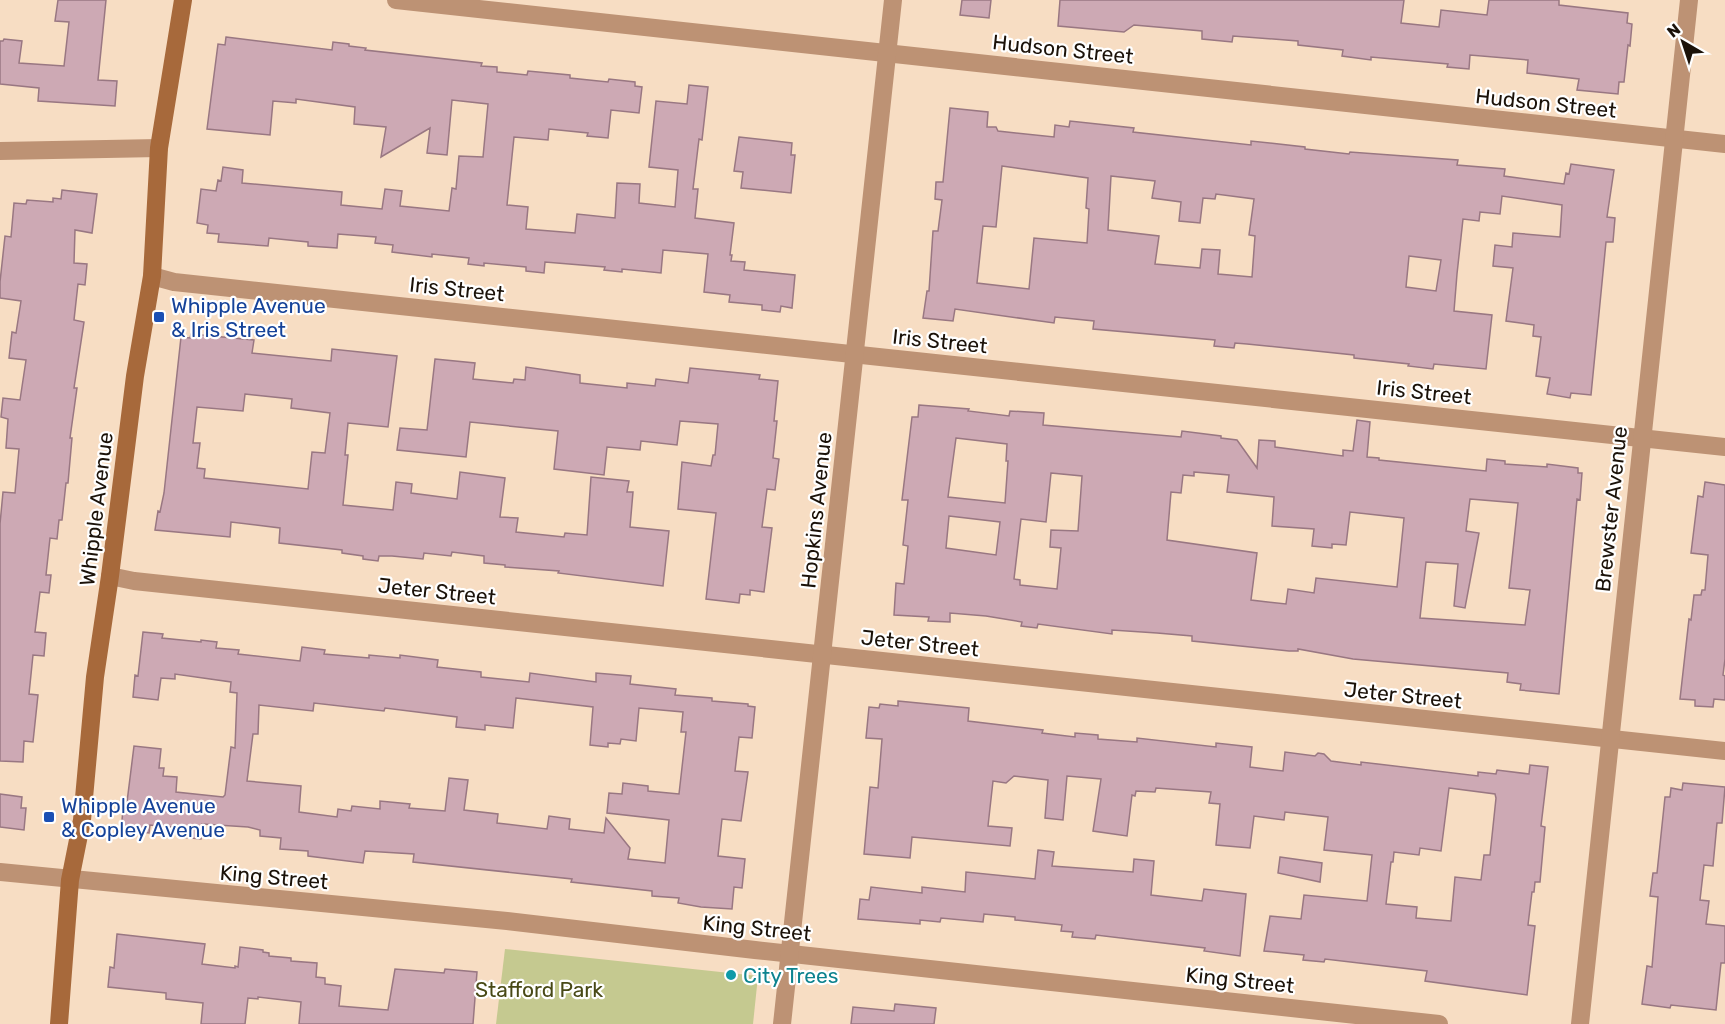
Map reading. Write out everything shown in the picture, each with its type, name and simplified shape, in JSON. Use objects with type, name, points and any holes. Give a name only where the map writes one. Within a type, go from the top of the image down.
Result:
[{"type":"main road","name":"Whipple Avenue","points":[[59,1024],[70,880],[82,820],[95,677],[135,376],[152,276],[159,148],[183,0]]},
{"type":"street","name":"Hudson Street","points":[[396,0],[1725,144]]},
{"type":"street","name":"Hopkins Avenue","points":[[782,1024],[824,655],[893,0]]},
{"type":"street","name":"Brewster Avenue","points":[[1580,1024],[1689,0]]},
{"type":"street","points":[[0,151],[159,148]]},
{"type":"street","name":"Iris Street","points":[[152,276],[186,283],[1725,447]]},
{"type":"street","name":"Jeter Street","points":[[110,576],[134,581],[1725,752]]},
{"type":"street","name":"King Street","points":[[0,872],[507,921],[789,954],[1439,1024]]},
{"type":"green space","name":"Stafford Park","points":[[505,949],[758,976],[753,1024],[496,1024]]},
{"type":"building","points":[[58,0],[106,0],[98,80],[117,81],[115,106],[38,101],[39,88],[0,84],[0,41],[4,39],[22,41],[19,63],[64,66],[69,22],[55,21]]},
{"type":"building","points":[[962,0],[991,0],[989,18],[960,15]]},
{"type":"building","points":[[1060,0],[1404,0],[1401,23],[1439,27],[1441,10],[1487,15],[1489,0],[1559,0],[1559,5],[1628,13],[1627,23],[1632,24],[1624,82],[1619,82],[1618,94],[1577,90],[1579,79],[1527,73],[1528,60],[1470,55],[1469,69],[1447,67],[1448,64],[1371,57],[1371,60],[1342,56],[1343,50],[1298,45],[1298,41],[1233,36],[1232,42],[1202,39],[1202,31],[1134,25],[1124,32],[1058,26]]},
{"type":"building","points":[[226,37],[332,50],[333,42],[366,48],[365,50],[482,63],[481,66],[497,67],[497,72],[527,75],[528,71],[608,82],[609,79],[635,82],[635,86],[642,87],[639,113],[611,110],[608,138],[587,136],[588,133],[549,129],[548,140],[514,137],[507,205],[528,207],[526,229],[575,233],[577,214],[615,218],[617,183],[640,184],[639,203],[675,207],[678,170],[649,167],[656,101],[687,104],[689,85],[708,87],[693,189],[698,189],[695,218],[734,223],[731,261],[745,262],[744,270],[795,275],[792,308],[781,306],[780,312],[762,310],[762,305],[729,302],[730,295],[704,292],[708,254],[663,250],[661,273],[622,269],[622,272],[604,270],[605,267],[545,262],[544,273],[526,271],[526,267],[484,263],[484,266],[468,264],[469,258],[432,254],[432,257],[392,252],[393,245],[375,243],[376,237],[338,234],[337,248],[308,246],[308,242],[269,238],[268,246],[218,242],[219,234],[207,233],[208,225],[197,223],[201,189],[216,191],[218,180],[221,181],[223,167],[243,170],[242,183],[342,192],[341,205],[382,209],[385,189],[402,191],[400,206],[449,211],[452,188],[456,189],[459,156],[483,157],[488,104],[452,100],[447,155],[427,153],[430,128],[381,157],[386,127],[354,124],[355,107],[296,99],[296,103],[273,101],[270,135],[207,129],[218,44],[225,45]]},
{"type":"building","points":[[950,108],[988,112],[987,127],[996,127],[998,131],[1054,137],[1055,125],[1069,127],[1070,121],[1134,128],[1133,132],[1251,145],[1251,141],[1349,154],[1350,152],[1458,160],[1457,165],[1505,169],[1504,176],[1564,184],[1571,164],[1614,170],[1607,217],[1615,218],[1613,242],[1606,242],[1591,395],[1571,393],[1570,398],[1547,394],[1550,378],[1536,376],[1541,337],[1533,336],[1534,325],[1506,321],[1513,268],[1493,266],[1495,245],[1512,247],[1513,233],[1560,237],[1562,205],[1502,196],[1500,214],[1480,212],[1479,221],[1463,219],[1454,311],[1492,315],[1486,369],[1434,364],[1433,369],[1354,358],[1354,355],[1235,343],[1234,348],[1214,346],[1215,340],[1093,329],[1094,321],[1055,317],[1054,323],[955,309],[953,321],[923,318],[927,291],[929,291],[933,231],[938,231],[942,200],[935,199],[936,182],[943,182]],"holes":[[[1002,166],[1088,178],[1087,243],[1034,238],[1029,289],[977,283],[983,226],[996,227]],[[1111,176],[1155,181],[1152,198],[1181,202],[1179,221],[1200,223],[1203,198],[1215,199],[1216,194],[1254,199],[1249,235],[1255,236],[1252,277],[1218,274],[1220,250],[1202,249],[1200,268],[1155,264],[1159,236],[1108,230]],[[1409,256],[1441,260],[1436,291],[1406,287]]]},
{"type":"building","points":[[739,137],[792,143],[791,155],[795,155],[791,193],[741,188],[743,172],[734,171]]},
{"type":"building","points":[[62,190],[97,194],[92,233],[75,230],[74,263],[87,264],[85,285],[78,284],[74,320],[84,322],[74,388],[77,388],[70,438],[72,438],[68,483],[66,483],[62,520],[59,520],[57,539],[50,538],[46,575],[51,575],[49,593],[40,592],[35,632],[46,633],[44,656],[33,655],[29,694],[38,695],[33,742],[24,741],[23,762],[0,761],[0,524],[3,492],[15,493],[19,449],[6,448],[8,419],[1,417],[3,398],[20,400],[26,360],[9,358],[12,332],[16,333],[21,301],[0,298],[0,282],[5,236],[11,237],[14,203],[26,204],[27,200],[53,202],[53,198],[61,199]]},
{"type":"building","points":[[191,334],[254,340],[252,353],[331,361],[332,349],[397,356],[388,427],[348,423],[345,455],[348,455],[343,505],[393,510],[396,482],[412,484],[411,493],[457,499],[460,472],[505,478],[500,517],[518,518],[516,532],[564,537],[565,533],[587,535],[591,477],[629,481],[627,492],[633,492],[630,527],[669,531],[663,586],[558,573],[559,571],[505,567],[505,565],[484,563],[484,556],[452,552],[451,556],[424,553],[423,559],[379,556],[378,561],[363,559],[363,556],[342,553],[342,550],[279,543],[280,528],[231,522],[230,537],[155,530],[164,493],[181,337],[190,338]],"holes":[[[245,394],[292,399],[291,408],[330,413],[325,453],[312,452],[308,489],[204,478],[205,469],[197,468],[200,443],[193,443],[197,407],[243,411]]]},
{"type":"building","points":[[435,359],[475,363],[473,379],[513,383],[514,379],[525,380],[526,367],[580,375],[580,383],[627,388],[627,383],[655,386],[656,379],[688,383],[690,368],[760,375],[759,379],[778,381],[773,458],[779,459],[775,490],[767,489],[762,527],[772,528],[764,592],[750,590],[750,595],[740,594],[739,603],[706,599],[716,513],[678,509],[682,462],[711,466],[713,455],[715,455],[718,424],[680,421],[677,445],[641,441],[640,450],[607,447],[604,475],[554,469],[558,431],[470,422],[466,457],[397,450],[400,428],[427,430]]},
{"type":"building","points":[[919,405],[969,409],[968,411],[1009,416],[1010,411],[1044,413],[1043,425],[1181,437],[1182,431],[1221,436],[1221,438],[1237,440],[1257,468],[1259,440],[1275,441],[1275,447],[1343,456],[1343,450],[1353,451],[1357,420],[1370,422],[1367,457],[1379,458],[1379,460],[1486,471],[1487,459],[1505,461],[1505,464],[1547,467],[1547,464],[1578,468],[1578,473],[1582,473],[1580,500],[1577,499],[1559,694],[1520,690],[1521,684],[1507,682],[1508,673],[1353,659],[1298,649],[1298,651],[1289,651],[1192,641],[1192,636],[1112,630],[1112,634],[1038,624],[1037,628],[1021,626],[1022,622],[986,616],[950,613],[950,622],[928,621],[929,617],[894,615],[896,583],[904,584],[908,546],[903,545],[908,500],[902,500],[912,417],[918,417]],"holes":[[[956,438],[1007,444],[1005,503],[948,497]],[[1194,472],[1229,475],[1227,492],[1274,497],[1272,526],[1314,529],[1312,546],[1332,548],[1332,544],[1346,545],[1350,512],[1404,518],[1397,587],[1316,578],[1314,593],[1288,589],[1286,604],[1251,600],[1257,553],[1167,540],[1171,492],[1181,493],[1183,475],[1194,476]],[[1051,473],[1082,476],[1078,531],[1051,530],[1050,547],[1061,548],[1057,589],[1020,585],[1020,580],[1014,579],[1021,519],[1046,522]],[[1470,499],[1518,503],[1509,588],[1530,590],[1525,625],[1420,618],[1426,562],[1458,564],[1454,606],[1465,608],[1479,533],[1466,531]],[[949,516],[1000,522],[996,555],[946,548]]]},
{"type":"building","points":[[1705,482],[1725,485],[1725,659],[1723,675],[1725,676],[1725,700],[1714,699],[1713,707],[1695,706],[1695,700],[1680,699],[1694,595],[1701,595],[1702,590],[1705,590],[1708,555],[1691,553],[1698,496],[1703,497]]},
{"type":"building","points":[[143,632],[163,634],[162,638],[217,642],[216,648],[239,650],[238,654],[300,661],[302,647],[325,650],[324,654],[369,658],[369,655],[400,658],[400,655],[438,660],[437,667],[481,672],[481,677],[529,682],[530,673],[596,682],[596,673],[631,676],[630,684],[676,689],[675,695],[748,704],[748,706],[755,707],[752,738],[739,737],[735,771],[748,772],[741,821],[722,819],[718,856],[745,859],[742,888],[734,887],[732,909],[701,907],[678,903],[679,898],[652,896],[652,891],[571,882],[572,879],[413,862],[414,854],[365,851],[363,863],[308,856],[308,851],[280,849],[281,838],[260,836],[260,830],[248,827],[202,824],[201,839],[180,837],[181,828],[150,825],[149,833],[121,830],[123,810],[126,810],[134,746],[161,749],[159,768],[164,768],[163,776],[177,777],[176,792],[223,797],[231,747],[235,748],[237,693],[230,692],[231,682],[175,674],[175,679],[161,678],[158,700],[133,697],[135,675],[138,676]],"holes":[[[516,698],[593,707],[590,745],[608,747],[608,743],[620,744],[621,739],[636,741],[639,708],[683,712],[681,732],[686,732],[679,794],[648,791],[648,786],[623,783],[622,794],[609,793],[607,813],[669,820],[665,863],[628,859],[630,848],[606,818],[604,833],[569,829],[570,819],[549,816],[547,829],[497,823],[498,814],[464,810],[468,780],[449,778],[445,811],[409,808],[410,804],[380,801],[380,809],[352,806],[351,811],[338,809],[337,817],[299,812],[301,786],[247,781],[253,734],[258,734],[259,705],[313,711],[314,703],[384,711],[385,708],[457,717],[456,727],[485,730],[485,725],[513,728]]]},
{"type":"building","points":[[898,701],[969,708],[968,721],[1043,730],[1042,733],[1075,737],[1075,733],[1098,735],[1098,739],[1137,742],[1137,738],[1216,747],[1216,743],[1252,747],[1250,767],[1283,771],[1285,752],[1315,756],[1318,753],[1324,754],[1331,761],[1361,765],[1361,762],[1478,776],[1478,772],[1496,774],[1497,770],[1529,774],[1530,765],[1548,767],[1541,826],[1545,827],[1540,882],[1535,882],[1534,892],[1532,892],[1528,925],[1535,926],[1527,995],[1425,981],[1427,971],[1325,959],[1324,962],[1303,960],[1304,955],[1264,951],[1270,916],[1301,919],[1304,895],[1367,901],[1372,855],[1324,850],[1328,817],[1285,812],[1284,820],[1254,816],[1250,848],[1216,845],[1220,804],[1209,803],[1211,792],[1156,788],[1155,792],[1136,791],[1135,796],[1132,795],[1127,836],[1093,831],[1101,779],[1067,776],[1063,820],[1045,818],[1048,780],[1014,776],[1006,783],[993,781],[988,826],[1012,828],[1010,846],[912,837],[910,858],[864,854],[870,787],[878,788],[882,739],[866,738],[869,707],[879,708],[880,704],[898,706]],"holes":[[[1449,788],[1495,794],[1490,855],[1484,855],[1481,880],[1455,877],[1451,921],[1416,918],[1417,907],[1386,904],[1394,852],[1419,855],[1420,848],[1441,851]]]},
{"type":"building","points":[[1683,783],[1725,787],[1722,823],[1717,823],[1713,866],[1704,865],[1700,900],[1709,901],[1706,924],[1725,926],[1725,963],[1721,963],[1716,1010],[1642,1004],[1647,966],[1652,967],[1658,897],[1650,896],[1653,873],[1657,873],[1665,797],[1670,797],[1671,788],[1682,790]]},
{"type":"building","points":[[0,794],[22,797],[21,808],[26,808],[24,830],[0,827]]},
{"type":"building","points":[[1038,850],[1054,852],[1052,866],[1133,872],[1134,859],[1154,861],[1151,895],[1202,901],[1204,889],[1246,894],[1240,956],[1204,951],[1205,948],[1096,935],[1095,939],[1072,937],[1073,932],[1061,931],[1062,925],[1015,920],[1015,917],[984,914],[983,922],[941,918],[940,922],[920,920],[920,924],[858,919],[860,899],[869,900],[871,887],[922,893],[922,887],[965,892],[966,872],[1035,879]]},
{"type":"building","points":[[1280,857],[1322,863],[1320,882],[1278,873]]},
{"type":"building","points":[[117,934],[205,944],[202,964],[238,967],[240,947],[263,950],[269,953],[269,956],[291,958],[291,961],[317,963],[316,977],[325,978],[325,984],[341,986],[339,1006],[388,1010],[395,969],[444,973],[445,969],[477,972],[473,1024],[299,1024],[301,1002],[258,997],[258,999],[248,998],[245,1024],[201,1024],[203,1003],[166,999],[166,993],[108,987],[110,967],[114,968]]},
{"type":"building","points":[[895,1004],[936,1008],[934,1024],[851,1024],[853,1007],[894,1011]]},
{"type":"place","name":"Whipple Avenue & Iris Street","points":[[159,317]]},
{"type":"place","name":"Whipple Avenue & Copley Avenue","points":[[49,817]]},
{"type":"place","name":"City Trees","points":[[731,975]]}]
